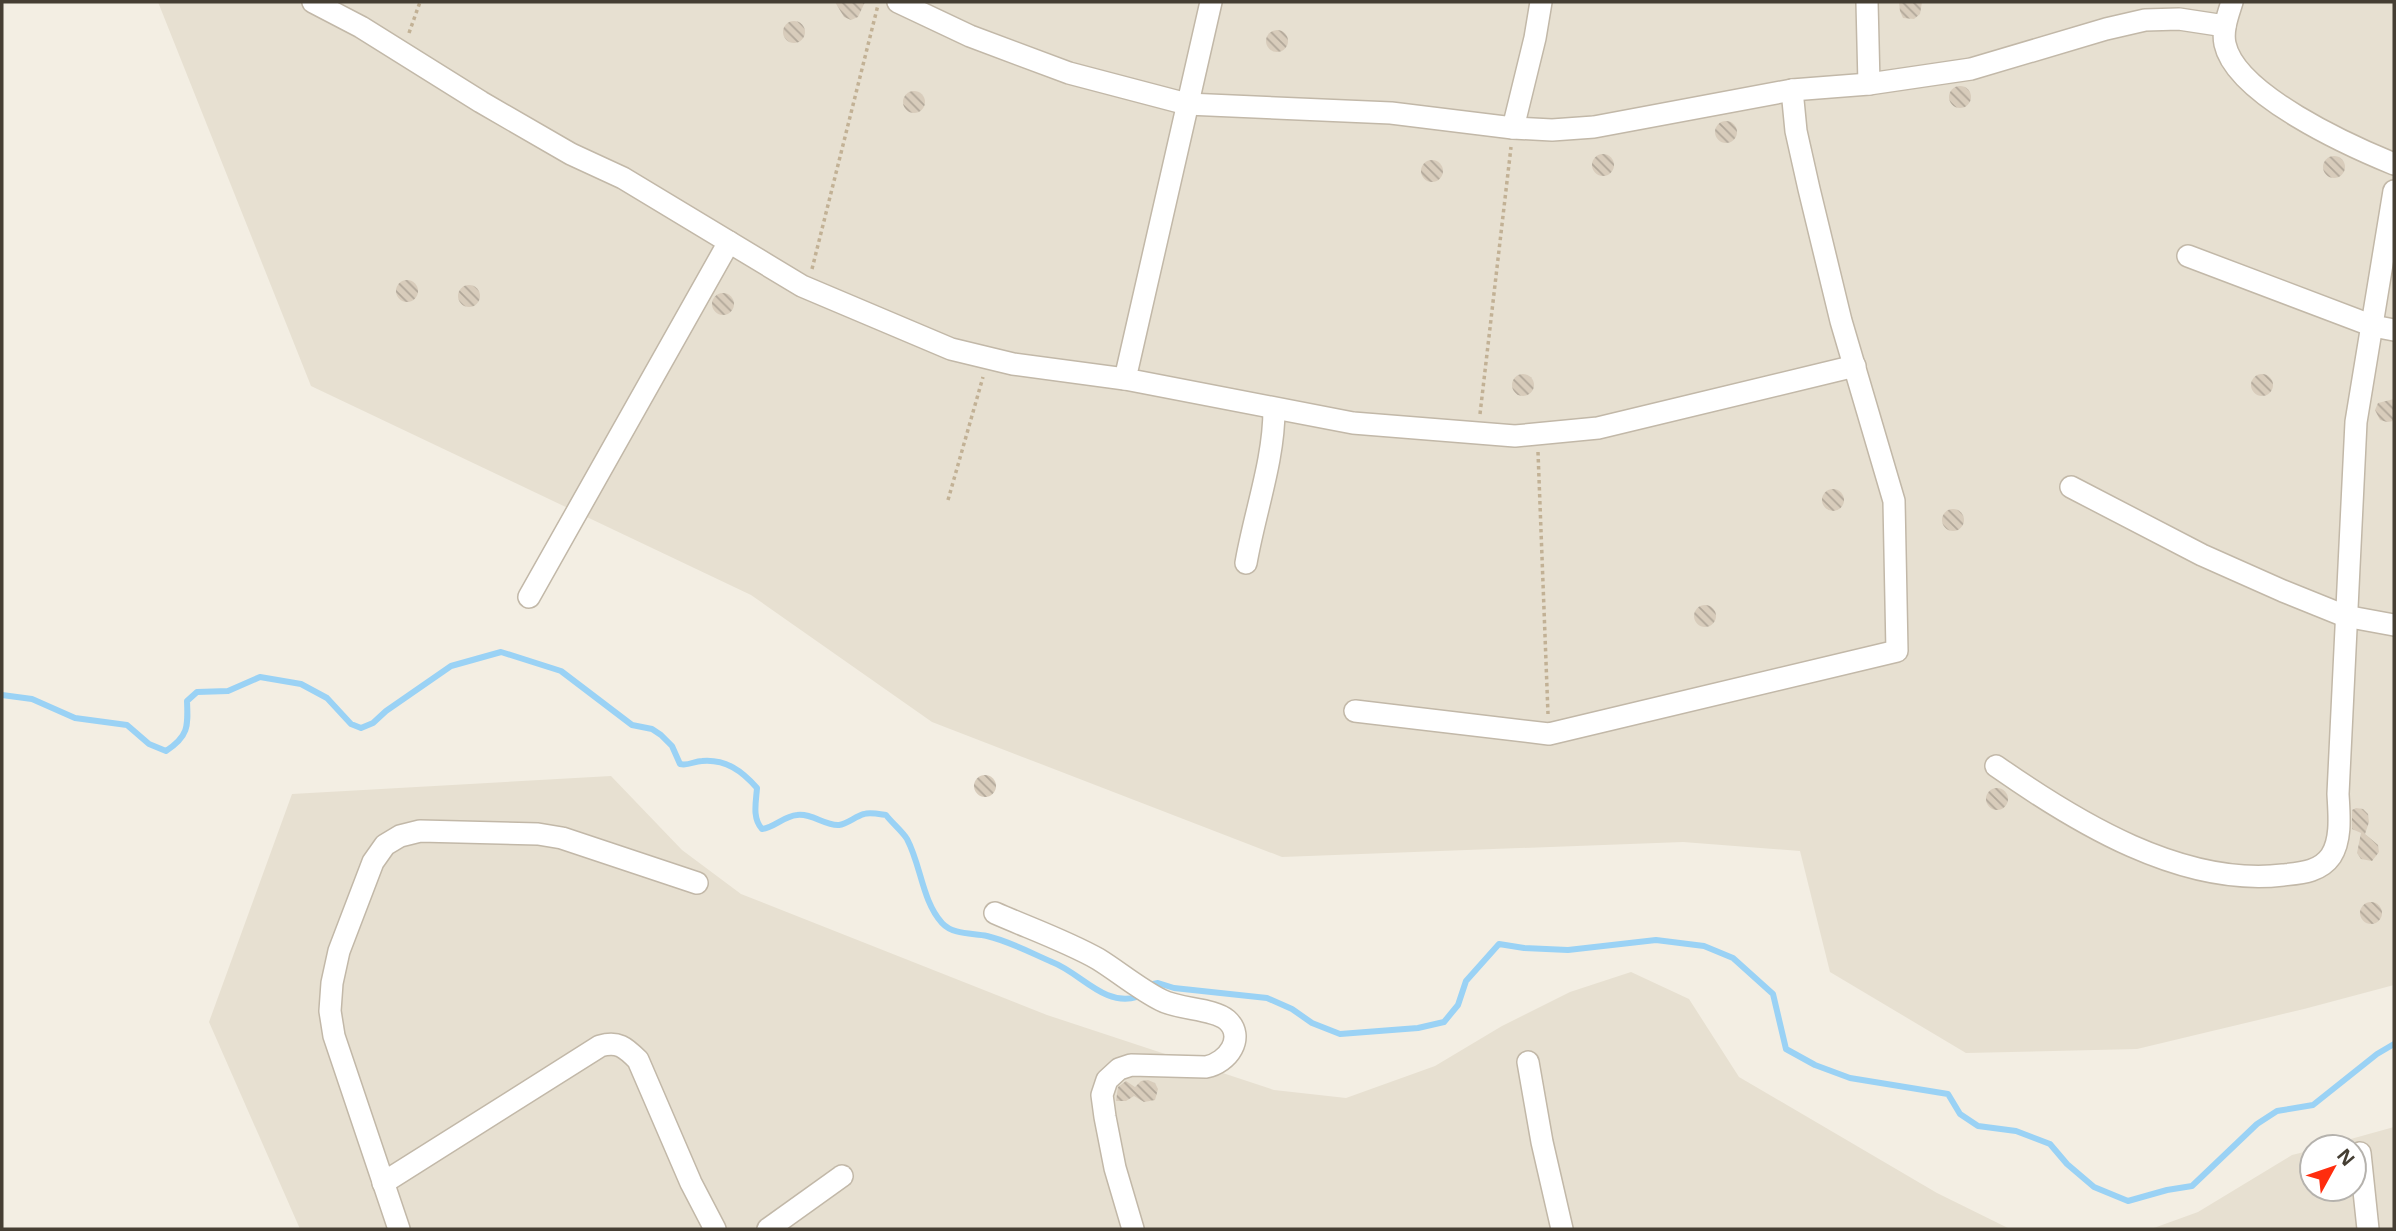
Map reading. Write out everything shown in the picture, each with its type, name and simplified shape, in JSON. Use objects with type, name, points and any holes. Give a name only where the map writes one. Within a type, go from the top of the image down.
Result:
[{"type":"street","points":[[313,2],[361,27],[571,154],[623,178],[807,288],[951,349],[1013,365],[1125,379],[1353,423],[1515,436],[1598,428],[1855,366]]},
{"type":"street","points":[[898,2],[970,36],[1069,74],[1187,104],[1391,113],[1513,128],[1552,130],[1594,127],[1792,90],[1869,84],[1971,68],[2145,20],[2179,19],[2225,26]]},
{"type":"street","points":[[1125,379],[1211,2]]},
{"type":"street","points":[[1513,128],[1541,2]]},
{"type":"street","points":[[1867,2],[1869,84]]},
{"type":"street","points":[[2232,2],[2225,26],[2225,45],[2236,66],[2251,84],[2281,106],[2347,145],[2394,164]]},
{"type":"street","points":[[1355,711],[1549,734],[1897,651],[1894,501],[1855,366],[1809,189],[1796,131],[1792,90]]},
{"type":"street","points":[[1996,766],[2045,800],[2102,831],[2148,852],[2199,869],[2234,876],[2309,872],[2323,865],[2333,854],[2337,837],[2345,616],[2356,422],[2394,191]]},
{"type":"street","points":[[529,597],[729,242]]},
{"type":"street","points":[[2188,256],[2373,326],[2394,330]]},
{"type":"street","points":[[1247,563],[1274,436],[1274,409]]},
{"type":"street","points":[[2071,487],[2203,555],[2283,591],[2345,616],[2394,625]]},
{"type":"street","points":[[399,1229],[334,1036],[330,1011],[332,983],[339,951],[373,862],[385,845],[400,836],[420,831],[538,834],[562,838],[697,883]]},
{"type":"street","points":[[995,913],[1095,958],[1161,1000],[1219,1015],[1229,1022],[1234,1031],[1230,1052],[1218,1065],[1131,1065],[1119,1069],[1107,1080],[1102,1095],[1105,1118],[1115,1168],[1133,1229]]},
{"type":"street","points":[[383,1183],[600,1046],[611,1043],[624,1046],[638,1060],[691,1183],[715,1229]]},
{"type":"street","points":[[1528,1062],[1542,1142],[1562,1229]]},
{"type":"street","points":[[768,1229],[842,1176]]},
{"type":"street","points":[[2365,1203],[2368,1229]]},
{"type":"path","points":[[402,52],[420,2]]},
{"type":"path","points":[[807,288],[879,2]]},
{"type":"path","points":[[1478,433],[1513,128]]},
{"type":"path","points":[[948,500],[988,358]]},
{"type":"path","points":[[1538,433],[1549,734]]},
{"type":"shaded area","points":[[158,2],[2394,2],[2394,985],[2137,1049],[1966,1053],[1830,972],[1800,851],[1683,842],[1282,857],[932,722],[751,595],[311,386]]},
{"type":"shaded area","points":[[611,776],[682,850],[741,894],[1047,1015],[1274,1090],[1346,1098],[1435,1066],[1502,1026],[1570,992],[1631,972],[1689,999],[1739,1077],[1937,1193],[2010,1229],[300,1229],[209,1022],[292,794]]},
{"type":"shaded area","points":[[2394,1127],[2394,1229],[2151,1229],[2198,1212],[2298,1154],[2298,1203],[2368,1203],[2368,1134]]},
{"type":"building","points":[[835,2],[865,2],[858,17],[851,20],[844,17]]},
{"type":"building","points":[[1899,2],[1922,2],[1920,14],[1914,19],[1903,18]]},
{"type":"building","points":[[794,21],[802,24],[805,32],[802,40],[794,43],[786,40],[783,32],[786,24]]},
{"type":"building","points":[[1277,30],[1285,33],[1288,41],[1285,49],[1277,52],[1269,49],[1266,41],[1269,33]]},
{"type":"building","points":[[1960,86],[1968,89],[1971,97],[1968,105],[1960,108],[1952,105],[1949,97],[1952,89]]},
{"type":"building","points":[[914,91],[922,94],[925,102],[922,110],[914,113],[906,110],[903,102],[906,94]]},
{"type":"building","points":[[1726,121],[1734,124],[1737,132],[1734,140],[1726,143],[1718,140],[1715,132],[1718,124]]},
{"type":"building","points":[[1603,154],[1611,157],[1614,165],[1611,173],[1603,176],[1595,173],[1592,165],[1595,157]]},
{"type":"building","points":[[2334,156],[2342,159],[2345,167],[2342,175],[2334,178],[2326,175],[2323,167],[2326,159]]},
{"type":"building","points":[[1432,160],[1440,163],[1443,171],[1440,179],[1432,182],[1424,179],[1421,171],[1424,163]]},
{"type":"building","points":[[407,280],[415,283],[418,291],[415,299],[407,302],[399,299],[396,291],[399,283]]},
{"type":"building","points":[[469,285],[477,288],[480,296],[477,304],[469,307],[461,304],[458,296],[461,288]]},
{"type":"building","points":[[723,293],[731,296],[734,304],[731,312],[723,315],[715,312],[712,304],[715,296]]},
{"type":"building","points":[[1523,374],[1531,377],[1534,385],[1531,393],[1523,396],[1515,393],[1512,385],[1515,377]]},
{"type":"building","points":[[2262,374],[2270,377],[2273,385],[2270,393],[2262,396],[2254,393],[2251,385],[2254,377]]},
{"type":"building","points":[[2394,399],[2394,421],[2380,420],[2375,410],[2378,403]]},
{"type":"building","points":[[1833,489],[1841,492],[1844,500],[1841,508],[1833,511],[1825,508],[1822,500],[1825,492]]},
{"type":"building","points":[[1953,509],[1961,512],[1964,520],[1961,528],[1953,531],[1945,528],[1942,520],[1945,512]]},
{"type":"building","points":[[1705,605],[1713,608],[1716,616],[1713,624],[1705,627],[1697,624],[1694,616],[1697,608]]},
{"type":"building","points":[[985,775],[993,778],[996,786],[993,794],[985,797],[977,794],[974,786],[977,778]]},
{"type":"building","points":[[1997,788],[2005,791],[2008,799],[2005,807],[1997,810],[1989,807],[1986,799],[1989,791]]},
{"type":"building","points":[[2363,809],[2368,814],[2369,822],[2365,834],[2378,845],[2379,852],[2372,861],[2361,859],[2357,853],[2361,833],[2352,829],[2352,810]]},
{"type":"building","points":[[2371,902],[2379,905],[2382,913],[2379,921],[2371,924],[2363,921],[2360,913],[2363,905]]},
{"type":"building","points":[[1126,1081],[1135,1087],[1141,1081],[1155,1083],[1158,1089],[1155,1100],[1144,1102],[1134,1096],[1126,1101],[1116,1101],[1118,1087]]},
{"type":"waterway","points":[[2,695],[32,699],[75,718],[127,725],[149,744],[166,751],[174,746],[186,730],[187,701],[197,692],[228,691],[260,677],[301,684],[327,698],[351,724],[361,728],[373,723],[451,666],[501,652],[561,671],[632,725],[652,729],[661,735],[672,746],[680,764],[711,761],[726,764],[739,771],[757,788],[756,815],[762,829],[797,815],[839,825],[866,813],[886,815],[907,839],[930,904],[946,927],[1012,944],[1063,967],[1103,993],[1125,999],[1137,997]]},
{"type":"waterway","points":[[1148,985],[1158,983],[1174,988],[1267,998],[1292,1009],[1312,1023],[1340,1034],[1418,1028],[1444,1022],[1458,1005],[1466,981],[1499,944],[1568,950],[1656,940],[1704,946],[1733,958],[1773,994],[1786,1049],[1815,1065],[1850,1078],[1948,1094],[1960,1114],[1978,1126],[2016,1131],[2050,1144],[2067,1164],[2094,1187],[2128,1201],[2192,1186],[2257,1124],[2277,1111],[2313,1105],[2377,1054],[2394,1044]]}]
